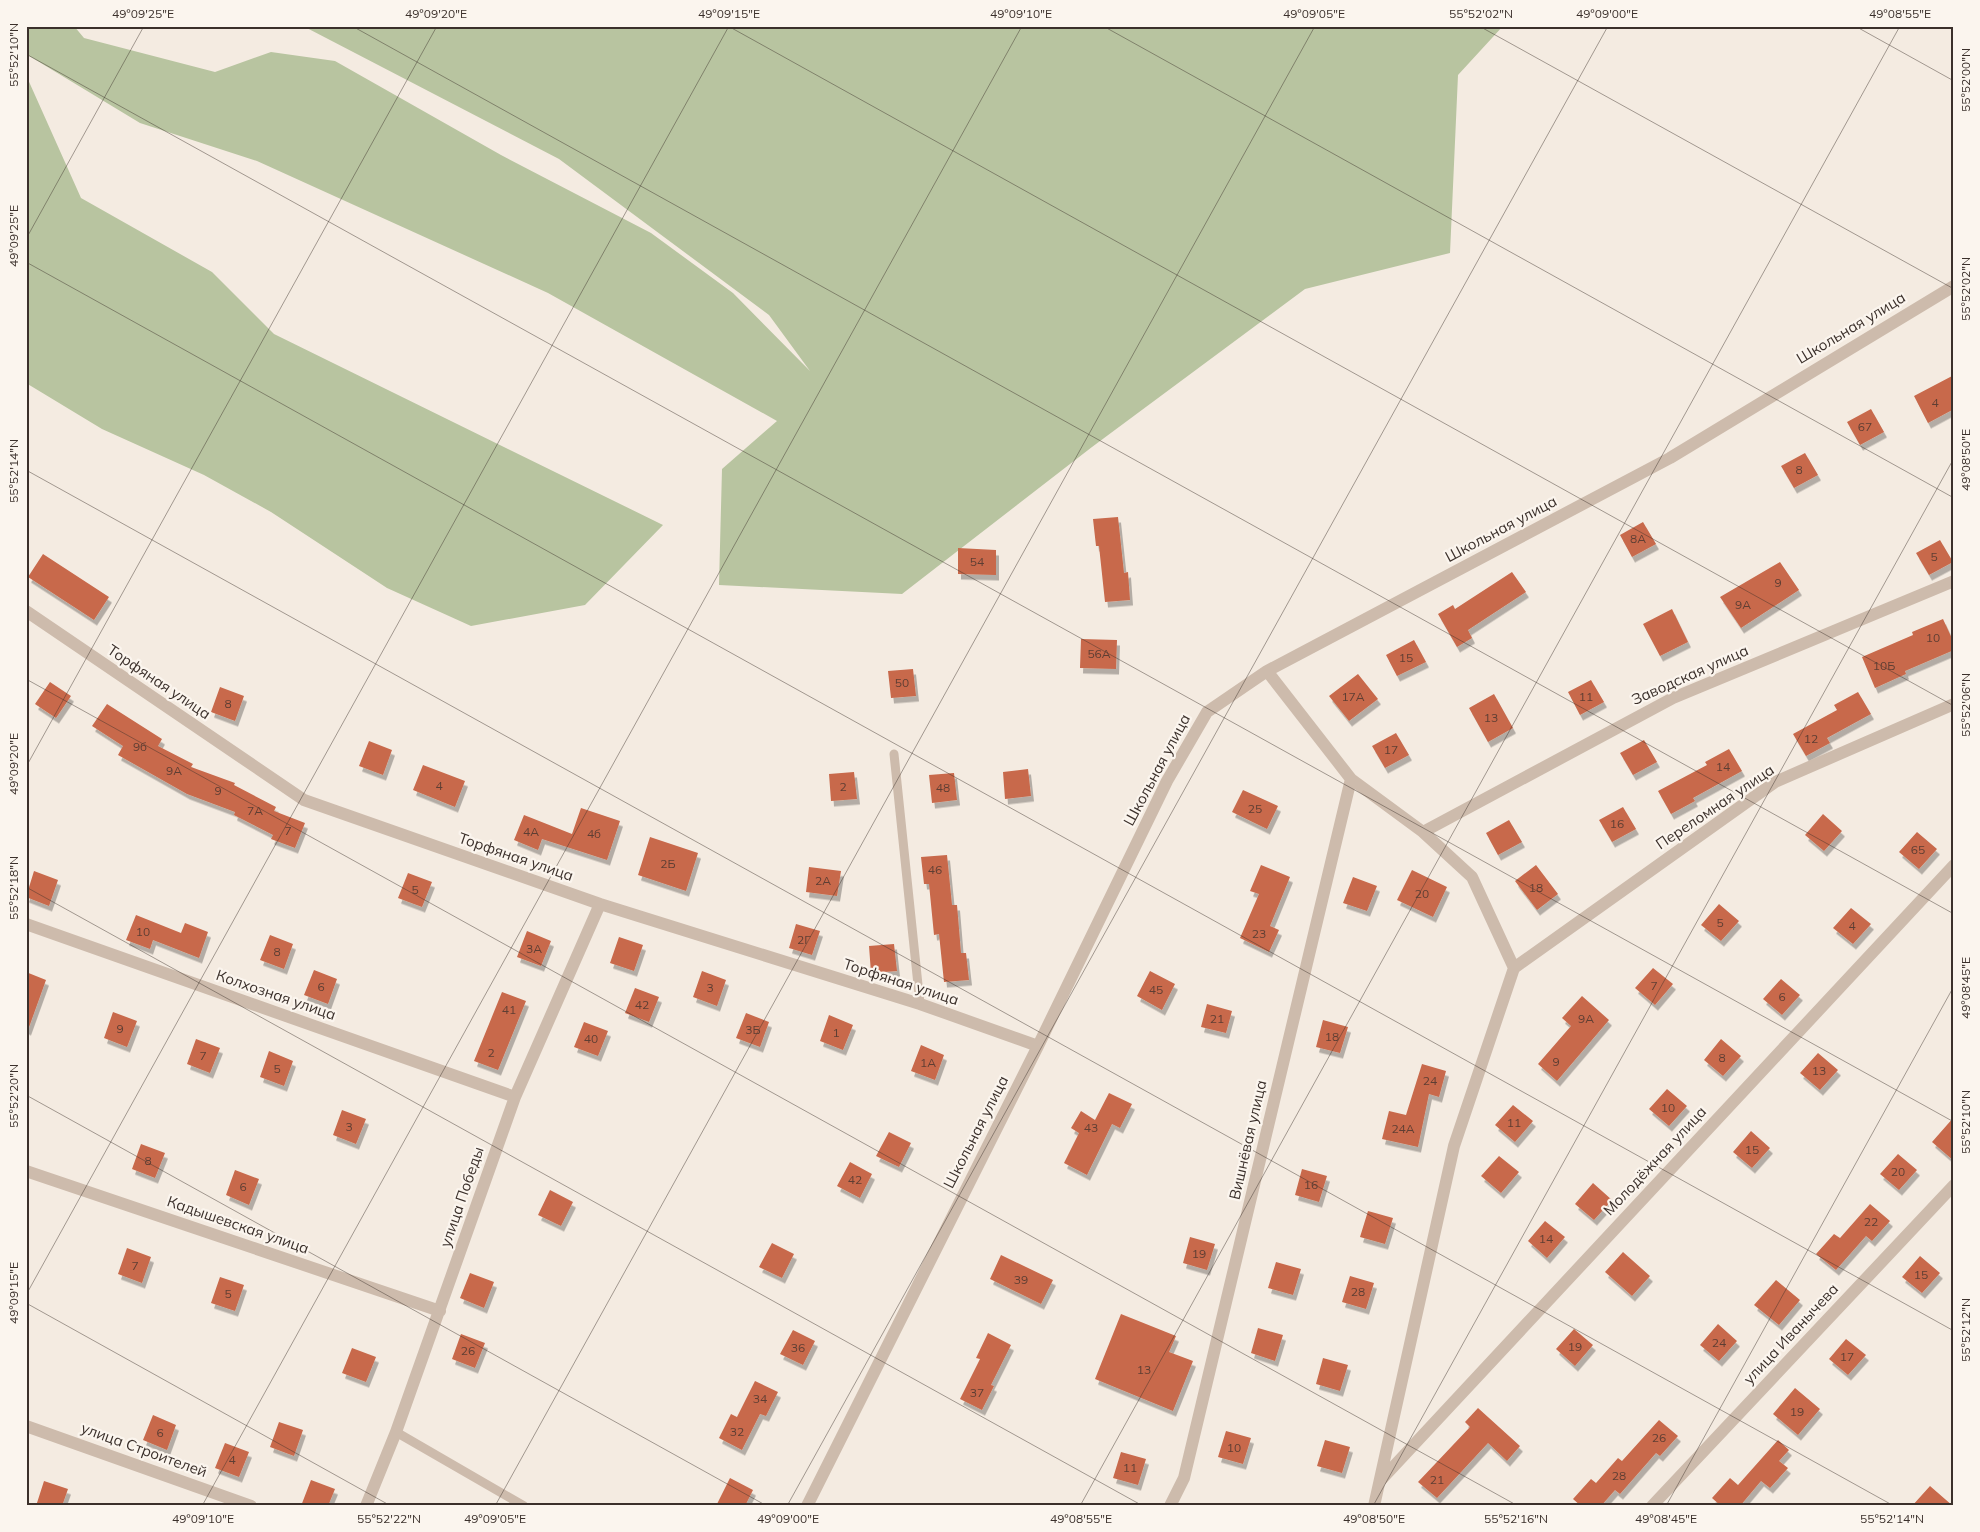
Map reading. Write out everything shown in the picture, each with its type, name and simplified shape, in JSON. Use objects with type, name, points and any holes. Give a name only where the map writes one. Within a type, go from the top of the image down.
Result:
[{"type":"street","name":"Школьная улица","points":[[807,1506],[1038,1046],[1167,780],[1207,712],[1268,671],[1670,458],[1954,286]]},
{"type":"street","name":"Заводская улица","points":[[1423,832],[1673,698],[1954,581]]},
{"type":"street","name":"Торфяная улица","points":[[26,611],[304,800],[600,904],[920,1004],[1038,1046]]},
{"type":"street","points":[[1268,671],[1351,779],[1423,832],[1472,877],[1514,968],[1454,1146],[1374,1506]]},
{"type":"street","name":"Переломная улица","points":[[1514,968],[1775,782],[1954,704]]},
{"type":"street","name":"Вишнёвая улица","points":[[1170,1506],[1184,1478],[1351,779]]},
{"type":"street","name":"Молодёжная улица","points":[[1380,1480],[1954,865]]},
{"type":"street","name":"улица Победы","points":[[366,1506],[396,1432],[515,1097],[600,904]]},
{"type":"street","name":"Колхозная улица","points":[[26,924],[515,1097]]},
{"type":"street","name":"Кадышевская улица","points":[[26,1171],[440,1311]]},
{"type":"street","name":"улица Иванычева","points":[[1652,1506],[1954,1185]]},
{"type":"street","name":"улица Строителей","points":[[26,1426],[251,1506]]},
{"type":"lane","points":[[894,754],[920,1004]]},
{"type":"lane","points":[[396,1432],[524,1506]]},
{"type":"green space","points":[[26,26],[74,26],[84,38],[215,72],[271,52],[335,61],[501,155],[651,233],[733,293],[810,371],[769,315],[559,159],[303,26],[1503,26],[1458,75],[1450,253],[1305,289],[1092,447],[902,594],[719,585],[722,469],[777,421],[548,293],[257,161],[140,123],[26,54]]},
{"type":"green space","points":[[26,75],[81,198],[212,272],[274,334],[663,525],[585,605],[471,626],[387,588],[271,512],[204,475],[102,429],[26,383]]},
{"type":"building","points":[[1954,375],[1954,409],[1928,423],[1914,396]]},
{"type":"building","points":[[1871,409],[1884,432],[1860,445],[1847,422]]},
{"type":"building","points":[[1805,453],[1818,475],[1794,488],[1781,466]]},
{"type":"building","points":[[1118,517],[1124,573],[1128,572],[1130,600],[1105,602],[1099,546],[1096,546],[1093,519]]},
{"type":"building","points":[[1643,522],[1656,544],[1632,557],[1620,535]]},
{"type":"building","points":[[1940,540],[1953,562],[1929,575],[1916,553]]},
{"type":"building","points":[[958,548],[996,550],[996,575],[958,574]]},
{"type":"building","points":[[43,554],[109,597],[94,620],[28,577]]},
{"type":"building","points":[[1780,562],[1799,590],[1741,628],[1720,597]]},
{"type":"building","points":[[1512,572],[1526,592],[1468,630],[1472,638],[1457,647],[1438,614],[1453,605],[1455,609]]},
{"type":"building","points":[[1672,609],[1688,642],[1660,656],[1643,624]]},
{"type":"building","points":[[1943,619],[1954,643],[1954,650],[1905,671],[1906,674],[1875,688],[1862,657],[1913,635],[1912,632]]},
{"type":"building","points":[[1081,639],[1117,640],[1116,669],[1080,668]]},
{"type":"building","points":[[1414,640],[1426,662],[1397,676],[1386,655]]},
{"type":"building","points":[[913,669],[916,696],[891,698],[888,671]]},
{"type":"building","points":[[1358,674],[1378,699],[1349,721],[1329,696]]},
{"type":"building","points":[[1591,680],[1604,702],[1580,715],[1568,692]]},
{"type":"building","points":[[50,682],[71,696],[56,718],[35,704]]},
{"type":"building","points":[[220,687],[244,696],[235,721],[211,712]]},
{"type":"building","points":[[1858,692],[1871,714],[1827,738],[1830,743],[1806,756],[1793,734],[1837,710],[1834,705]]},
{"type":"building","points":[[1494,694],[1513,728],[1488,742],[1469,708]]},
{"type":"building","points":[[107,704],[162,739],[158,746],[193,764],[191,767],[235,783],[234,785],[276,807],[274,811],[305,823],[295,848],[271,839],[273,835],[234,815],[235,812],[187,794],[118,755],[123,746],[92,726]]},
{"type":"building","points":[[1396,733],[1409,755],[1385,768],[1372,746]]},
{"type":"building","points":[[1644,740],[1657,762],[1633,775],[1620,753]]},
{"type":"building","points":[[369,741],[392,750],[383,775],[359,766]]},
{"type":"building","points":[[1729,749],[1742,771],[1693,798],[1695,801],[1671,814],[1658,791],[1707,765],[1705,762]]},
{"type":"building","points":[[423,765],[465,781],[455,807],[413,790]]},
{"type":"building","points":[[1028,769],[1031,796],[1005,799],[1003,772]]},
{"type":"building","points":[[854,772],[857,799],[831,801],[829,774]]},
{"type":"building","points":[[954,773],[957,800],[932,803],[929,775]]},
{"type":"building","points":[[1243,790],[1278,806],[1267,829],[1232,812]]},
{"type":"building","points":[[1623,807],[1636,829],[1612,842],[1599,820]]},
{"type":"building","points":[[581,808],[620,821],[607,860],[542,839],[538,850],[514,840],[524,815],[572,834]]},
{"type":"building","points":[[1823,814],[1842,831],[1824,851],[1805,835]]},
{"type":"building","points":[[1509,820],[1522,842],[1498,855],[1486,833]]},
{"type":"building","points":[[1917,832],[1937,849],[1919,869],[1899,852]]},
{"type":"building","points":[[650,837],[698,853],[686,891],[638,875]]},
{"type":"building","points":[[947,855],[952,905],[957,905],[961,953],[966,953],[969,980],[944,982],[939,934],[934,935],[929,884],[924,884],[921,857]]},
{"type":"building","points":[[1261,865],[1290,877],[1270,926],[1279,930],[1269,952],[1240,938],[1259,894],[1250,891]]},
{"type":"building","points":[[1536,865],[1558,894],[1537,910],[1515,881]]},
{"type":"building","points":[[809,867],[841,871],[837,896],[806,892]]},
{"type":"building","points":[[1412,870],[1447,887],[1433,917],[1397,900]]},
{"type":"building","points":[[34,871],[58,880],[49,906],[26,897]]},
{"type":"building","points":[[408,873],[432,882],[422,907],[398,898]]},
{"type":"building","points":[[1353,877],[1377,886],[1367,911],[1343,903]]},
{"type":"building","points":[[1719,904],[1739,921],[1721,941],[1701,925]]},
{"type":"building","points":[[1851,908],[1871,924],[1853,944],[1833,928]]},
{"type":"building","points":[[136,915],[181,933],[185,923],[208,932],[199,958],[153,940],[150,949],[126,940]]},
{"type":"building","points":[[796,924],[820,931],[812,955],[789,948]]},
{"type":"building","points":[[527,931],[551,941],[541,966],[517,957]]},
{"type":"building","points":[[270,935],[293,944],[284,969],[260,960]]},
{"type":"building","points":[[619,937],[643,945],[634,971],[610,963]]},
{"type":"building","points":[[894,944],[897,971],[871,973],[869,946]]},
{"type":"building","points":[[1653,968],[1673,984],[1655,1005],[1635,988]]},
{"type":"building","points":[[314,970],[337,979],[328,1004],[304,995]]},
{"type":"building","points":[[702,971],[726,980],[717,1006],[693,997]]},
{"type":"building","points":[[1150,971],[1175,984],[1162,1010],[1137,996]]},
{"type":"building","points":[[26,972],[46,980],[28,1030],[26,1029]]},
{"type":"building","points":[[1781,979],[1800,995],[1782,1015],[1763,999]]},
{"type":"building","points":[[635,988],[659,997],[649,1022],[625,1013]]},
{"type":"building","points":[[502,992],[526,1001],[498,1070],[474,1061]]},
{"type":"building","points":[[1582,996],[1609,1020],[1557,1081],[1538,1064],[1571,1026],[1562,1018]]},
{"type":"building","points":[[1207,1004],[1232,1011],[1226,1033],[1201,1027]]},
{"type":"building","points":[[113,1012],[137,1021],[127,1047],[104,1038]]},
{"type":"building","points":[[746,1013],[769,1022],[760,1047],[736,1038]]},
{"type":"building","points":[[829,1015],[853,1025],[843,1050],[820,1041]]},
{"type":"building","points":[[1323,1020],[1348,1027],[1340,1053],[1316,1047]]},
{"type":"building","points":[[584,1022],[608,1031],[598,1056],[574,1047]]},
{"type":"building","points":[[196,1039],[220,1048],[210,1073],[187,1064]]},
{"type":"building","points":[[1721,1039],[1741,1056],[1723,1076],[1704,1060]]},
{"type":"building","points":[[921,1045],[944,1055],[935,1080],[911,1071]]},
{"type":"building","points":[[269,1051],[293,1061],[284,1086],[260,1077]]},
{"type":"building","points":[[1818,1053],[1838,1070],[1820,1090],[1800,1073]]},
{"type":"building","points":[[1422,1064],[1446,1071],[1439,1097],[1429,1094],[1418,1147],[1382,1139],[1389,1111],[1406,1115]]},
{"type":"building","points":[[1667,1089],[1687,1106],[1669,1126],[1649,1109]]},
{"type":"building","points":[[1109,1093],[1132,1104],[1120,1128],[1112,1124],[1087,1175],[1064,1163],[1079,1133],[1071,1128],[1081,1111],[1095,1120]]},
{"type":"building","points":[[1513,1105],[1533,1121],[1515,1142],[1495,1125]]},
{"type":"building","points":[[342,1110],[366,1119],[356,1144],[333,1135]]},
{"type":"building","points":[[1954,1117],[1954,1161],[1932,1142]]},
{"type":"building","points":[[1751,1131],[1770,1148],[1752,1168],[1733,1152]]},
{"type":"building","points":[[889,1132],[911,1143],[899,1167],[876,1156]]},
{"type":"building","points":[[141,1144],[165,1153],[155,1178],[132,1169]]},
{"type":"building","points":[[1898,1154],[1917,1170],[1899,1190],[1880,1174]]},
{"type":"building","points":[[1499,1156],[1519,1172],[1501,1193],[1481,1176]]},
{"type":"building","points":[[850,1162],[872,1174],[860,1198],[837,1186]]},
{"type":"building","points":[[1302,1169],[1327,1176],[1319,1202],[1295,1195]]},
{"type":"building","points":[[235,1170],[259,1179],[249,1205],[226,1195]]},
{"type":"building","points":[[1593,1183],[1612,1200],[1594,1220],[1575,1204]]},
{"type":"building","points":[[550,1190],[573,1202],[561,1226],[538,1215]]},
{"type":"building","points":[[1870,1204],[1890,1221],[1872,1241],[1866,1236],[1836,1270],[1816,1254],[1834,1234],[1840,1238]]},
{"type":"building","points":[[1368,1211],[1393,1218],[1385,1244],[1360,1237]]},
{"type":"building","points":[[1545,1221],[1565,1237],[1547,1258],[1528,1241]]},
{"type":"building","points":[[1190,1237],[1215,1244],[1207,1270],[1183,1263]]},
{"type":"building","points":[[772,1243],[794,1254],[782,1278],[759,1267]]},
{"type":"building","points":[[127,1248],[151,1257],[142,1283],[118,1274]]},
{"type":"building","points":[[1623,1252],[1650,1276],[1632,1296],[1605,1272]]},
{"type":"building","points":[[1001,1255],[1053,1280],[1041,1304],[990,1279]]},
{"type":"building","points":[[1920,1256],[1940,1273],[1922,1293],[1902,1277]]},
{"type":"building","points":[[1276,1262],[1301,1269],[1293,1295],[1268,1288]]},
{"type":"building","points":[[470,1273],[494,1282],[484,1308],[460,1298]]},
{"type":"building","points":[[1350,1276],[1374,1283],[1366,1309],[1342,1302]]},
{"type":"building","points":[[220,1277],[244,1285],[235,1311],[211,1303]]},
{"type":"building","points":[[1776,1280],[1800,1300],[1779,1325],[1754,1305]]},
{"type":"building","points":[[1121,1314],[1176,1336],[1169,1352],[1193,1361],[1173,1411],[1095,1379]]},
{"type":"building","points":[[1718,1324],[1737,1341],[1719,1361],[1700,1345]]},
{"type":"building","points":[[1258,1328],[1283,1335],[1275,1361],[1251,1353]]},
{"type":"building","points":[[1574,1329],[1593,1345],[1575,1366],[1556,1349]]},
{"type":"building","points":[[793,1330],[815,1341],[803,1365],[780,1354]]},
{"type":"building","points":[[988,1333],[1011,1345],[991,1385],[994,1386],[982,1410],[960,1399],[980,1359],[976,1358]]},
{"type":"building","points":[[461,1334],[485,1343],[475,1368],[452,1359]]},
{"type":"building","points":[[1846,1339],[1866,1355],[1848,1375],[1829,1359]]},
{"type":"building","points":[[352,1348],[376,1357],[366,1382],[342,1373]]},
{"type":"building","points":[[1323,1358],[1348,1365],[1340,1391],[1316,1384]]},
{"type":"building","points":[[755,1381],[778,1392],[766,1416],[760,1414],[742,1450],[719,1438],[731,1414],[737,1417]]},
{"type":"building","points":[[1795,1388],[1820,1409],[1798,1435],[1773,1414]]},
{"type":"building","points":[[1478,1408],[1520,1446],[1507,1461],[1488,1443],[1437,1498],[1418,1482],[1470,1427],[1465,1422]]},
{"type":"building","points":[[153,1415],[176,1425],[167,1450],[143,1440]]},
{"type":"building","points":[[1659,1420],[1678,1436],[1660,1456],[1656,1453],[1620,1494],[1615,1490],[1601,1506],[1581,1506],[1573,1499],[1591,1479],[1596,1483],[1618,1458],[1622,1461]]},
{"type":"building","points":[[279,1422],[303,1430],[294,1456],[270,1447]]},
{"type":"building","points":[[1226,1431],[1251,1438],[1243,1464],[1218,1457]]},
{"type":"building","points":[[1325,1440],[1350,1447],[1342,1473],[1317,1466]]},
{"type":"building","points":[[1778,1440],[1789,1450],[1779,1461],[1788,1468],[1770,1488],[1761,1481],[1740,1506],[1721,1506],[1712,1498],[1730,1478],[1738,1485]]},
{"type":"building","points":[[225,1443],[249,1452],[239,1477],[215,1468]]},
{"type":"building","points":[[1121,1452],[1146,1459],[1138,1485],[1113,1478]]},
{"type":"building","points":[[730,1478],[753,1490],[745,1506],[716,1506]]},
{"type":"building","points":[[311,1480],[335,1489],[328,1506],[301,1506]]},
{"type":"building","points":[[44,1481],[68,1489],[62,1506],[36,1506]]},
{"type":"building","points":[[1930,1486],[1953,1506],[1912,1506]]}]
